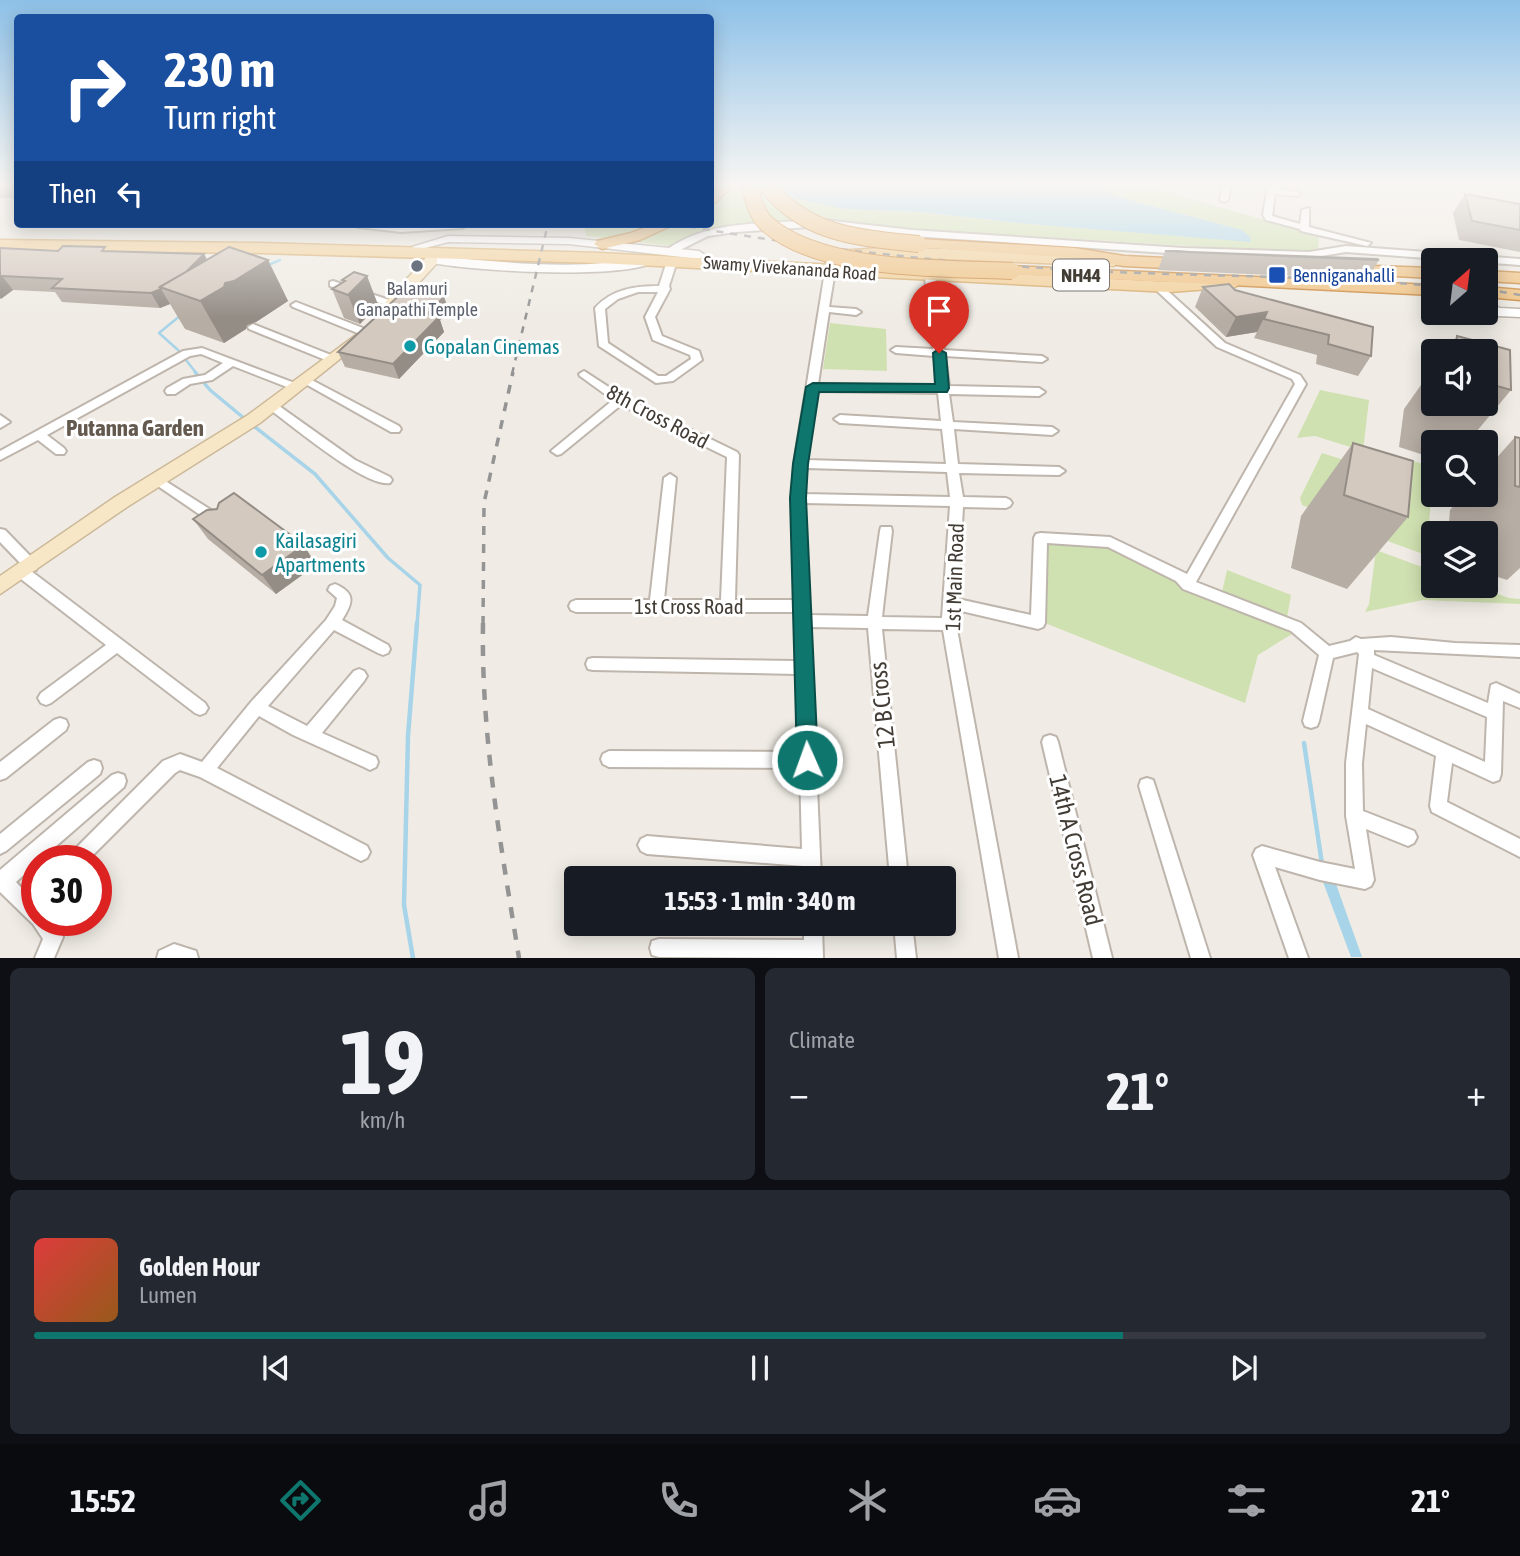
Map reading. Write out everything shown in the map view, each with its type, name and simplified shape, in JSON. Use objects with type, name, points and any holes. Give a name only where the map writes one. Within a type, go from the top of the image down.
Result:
[{"type":"highway","points":[[602,244],[635,237],[656,229]]},
{"type":"highway","name":"NH44","points":[[775,229],[808,247],[842,257],[881,263],[1154,282],[1244,281],[1421,289]]},
{"type":"highway","name":"NH44","points":[[831,229],[855,236],[919,244],[1075,253],[1124,261],[1421,273]]},
{"type":"highway","points":[[1290,268],[1316,254]]},
{"type":"highway","points":[[1498,266],[1520,265]]},
{"type":"highway","points":[[1498,277],[1520,278]]},
{"type":"highway","points":[[1498,294],[1520,288]]},
{"type":"highway","points":[[1498,296],[1520,295]]},
{"type":"main road","name":"Swamy Vivekananda Road","points":[[0,235],[160,237],[427,253],[652,260],[670,256],[832,263],[895,252],[1124,261]]},
{"type":"main road","name":"Swamy Vivekananda Road","points":[[0,245],[699,255],[832,263],[930,276],[1154,282]]},
{"type":"main road","points":[[0,586],[113,508],[209,453],[332,359],[378,318],[427,253]]},
{"type":"street","points":[[427,253],[458,229]]},
{"type":"street","points":[[665,289],[626,290],[611,296],[600,308],[603,344],[656,380],[669,379],[698,360],[695,353],[657,338],[650,317],[665,289],[670,256],[706,234],[740,229]]},
{"type":"street","points":[[874,229],[1183,251],[1316,254],[1346,248],[1520,265]]},
{"type":"street","points":[[1304,229],[1398,251]]},
{"type":"street","points":[[1316,254],[1322,234]]},
{"type":"street","points":[[448,239],[570,237],[670,256],[699,255]]},
{"type":"street","points":[[811,866],[798,498],[800,464],[832,263]]},
{"type":"street","name":"1st Main Road","points":[[930,276],[957,503],[949,624],[1009,957]]},
{"type":"street","points":[[1154,282],[1221,345],[1296,377],[1301,384],[1188,585]]},
{"type":"street","points":[[333,285],[378,318]]},
{"type":"street","points":[[296,305],[378,318]]},
{"type":"street","points":[[824,309],[856,312]]},
{"type":"street","points":[[1498,312],[1520,313]]},
{"type":"street","points":[[253,327],[332,359]]},
{"type":"street","points":[[0,457],[184,355],[202,351],[301,383],[395,429]]},
{"type":"street","points":[[895,351],[1042,359]]},
{"type":"street","points":[[171,391],[187,381],[203,379],[232,362]]},
{"type":"street","name":"8th Cross Road","points":[[584,374],[620,400],[733,456]]},
{"type":"street","points":[[813,387],[1039,392]]},
{"type":"street","points":[[557,451],[620,400]]},
{"type":"street","points":[[272,405],[351,463],[386,480]]},
{"type":"street","points":[[840,419],[1052,431]]},
{"type":"street","points":[[39,435],[60,452]]},
{"type":"street","points":[[728,606],[733,456]]},
{"type":"street","points":[[800,464],[1059,471]]},
{"type":"street","points":[[656,606],[670,478]]},
{"type":"street","points":[[159,481],[224,524]]},
{"type":"street","points":[[798,498],[1006,503]]},
{"type":"street","name":"12 B Cross","points":[[886,531],[874,621],[898,866]]},
{"type":"street","points":[[0,534],[27,569],[117,645],[200,708]]},
{"type":"street","points":[[952,603],[1038,623],[1041,538],[1110,542],[1181,577],[1188,585],[1296,627],[1327,653]]},
{"type":"street","points":[[205,771],[256,707],[331,624],[342,608],[344,596],[335,590]]},
{"type":"street","name":"1st Cross Road","points":[[576,606],[728,606],[874,621],[949,624]]},
{"type":"street","points":[[331,624],[340,625],[383,649]]},
{"type":"street","points":[[1327,653],[1356,643],[1415,643],[1454,649],[1520,651]]},
{"type":"street","points":[[1299,957],[1262,855],[1365,880],[1355,816],[1354,764],[1367,651],[1356,643]]},
{"type":"street","points":[[46,698],[117,645]]},
{"type":"street","points":[[1311,721],[1327,653]]},
{"type":"street","points":[[1367,659],[1495,713]]},
{"type":"street","points":[[593,664],[804,668]]},
{"type":"street","points":[[310,736],[359,676]]},
{"type":"street","points":[[1360,713],[1493,774],[1496,690],[1520,701]]},
{"type":"street","points":[[256,707],[310,736],[370,762]]},
{"type":"street","points":[[0,772],[60,725]]},
{"type":"street","name":"14th A Cross Road","points":[[1050,742],[1103,957]]},
{"type":"street","points":[[1445,752],[1438,806],[1520,849]]},
{"type":"street","points":[[609,759],[807,760]]},
{"type":"street","points":[[91,845],[174,763],[180,762],[205,771],[361,852]]},
{"type":"street","points":[[0,845],[94,768]]},
{"type":"street","points":[[21,900],[3,886],[118,781]]},
{"type":"street","points":[[1147,786],[1201,957]]},
{"type":"street","points":[[1355,816],[1408,837]]},
{"type":"street","points":[[647,845],[811,858]]},
{"type":"street","points":[[44,957],[53,936]]},
{"type":"street","points":[[659,948],[814,954],[813,936]]},
{"type":"street","points":[[904,936],[907,957]]},
{"type":"street","points":[[166,957],[174,953],[189,957]]},
{"type":"green space","points":[[585,229],[711,229],[670,246],[586,236]]},
{"type":"green space","points":[[915,229],[1091,229],[1251,241],[1242,230],[1237,229],[1294,229],[1319,236],[1318,250],[1304,253]]},
{"type":"green space","points":[[830,323],[886,329],[887,371],[823,369]]},
{"type":"green space","points":[[1320,390],[1369,400],[1363,451],[1315,436],[1297,438]]},
{"type":"green space","points":[[1322,453],[1363,466],[1391,458],[1393,455],[1421,463],[1421,507],[1431,507],[1429,521],[1421,521],[1421,553],[1302,505],[1300,498]]},
{"type":"green space","points":[[1046,540],[1110,545],[1183,585],[1297,631],[1258,655],[1245,703],[1045,623]]},
{"type":"green space","points":[[1376,550],[1421,567],[1421,598],[1498,598],[1498,594],[1520,599],[1520,604],[1423,600],[1365,612],[1369,604]]},
{"type":"green space","points":[[1227,570],[1291,595],[1287,618],[1222,592]]},
{"type":"water","points":[[1088,229],[1237,229],[1250,237],[1251,242]]},
{"type":"water","points":[[1323,882],[1336,884],[1362,957],[1351,957]]},
{"type":"building","points":[[63,246],[105,247],[102,251],[204,254],[186,272],[151,293],[52,288],[62,279],[0,277],[0,248],[58,251]]},
{"type":"building","points":[[229,247],[268,260],[234,281],[225,283],[224,287],[200,301],[160,287]]},
{"type":"building","points":[[1165,251],[1377,259],[1379,260]]},
{"type":"building","points":[[354,272],[367,276],[348,295],[332,289],[345,281],[342,280]]},
{"type":"building","points":[[1229,284],[1235,290],[1373,327],[1371,356],[1328,344],[1329,335],[1264,319],[1267,312],[1236,317],[1203,287]]},
{"type":"building","points":[[405,290],[444,297],[427,314],[439,317],[393,364],[338,352]]},
{"type":"building","points":[[1498,347],[1510,350],[1511,390],[1498,386]]},
{"type":"building","points":[[1515,437],[1520,438],[1520,487],[1515,486]]},
{"type":"building","points":[[1353,443],[1413,461],[1408,517],[1344,495]]},
{"type":"building","points":[[234,493],[304,545],[262,575],[193,519],[207,510],[217,509],[219,503]]},
{"type":"waterway","points":[[266,266],[280,260]]},
{"type":"waterway","points":[[181,315],[159,333],[178,350],[197,374]]},
{"type":"waterway","points":[[195,372],[210,390],[245,419]]},
{"type":"waterway","points":[[251,424],[315,474],[388,558],[420,585],[417,625]]},
{"type":"waterway","points":[[413,958],[404,905],[408,736],[417,623]]},
{"type":"waterway","points":[[1304,743],[1322,864]]},
{"type":"railway","points":[[512,374],[547,229]]},
{"type":"railway","points":[[702,229],[832,248],[989,264],[1421,285]]},
{"type":"railway","points":[[1498,291],[1520,295]]},
{"type":"railway","points":[[483,625],[484,503],[513,372]]},
{"type":"railway","points":[[483,625],[489,750],[519,958]]},
{"type":"place","name":"Balamuri Ganapathi Temple","points":[[417,266]]},
{"type":"place","name":"Benniganahalli","points":[[1277,275]]},
{"type":"place","name":"Gopalan Cinemas","points":[[410,346]]},
{"type":"place","name":"Kailasagiri Apartments","points":[[261,552]]},
{"type":"district","name":"Putanna Garden","points":[[135,428]]},
{"type":"route","points":[[807,760],[798,498],[800,464],[813,387],[942,388],[939,353]]}]
